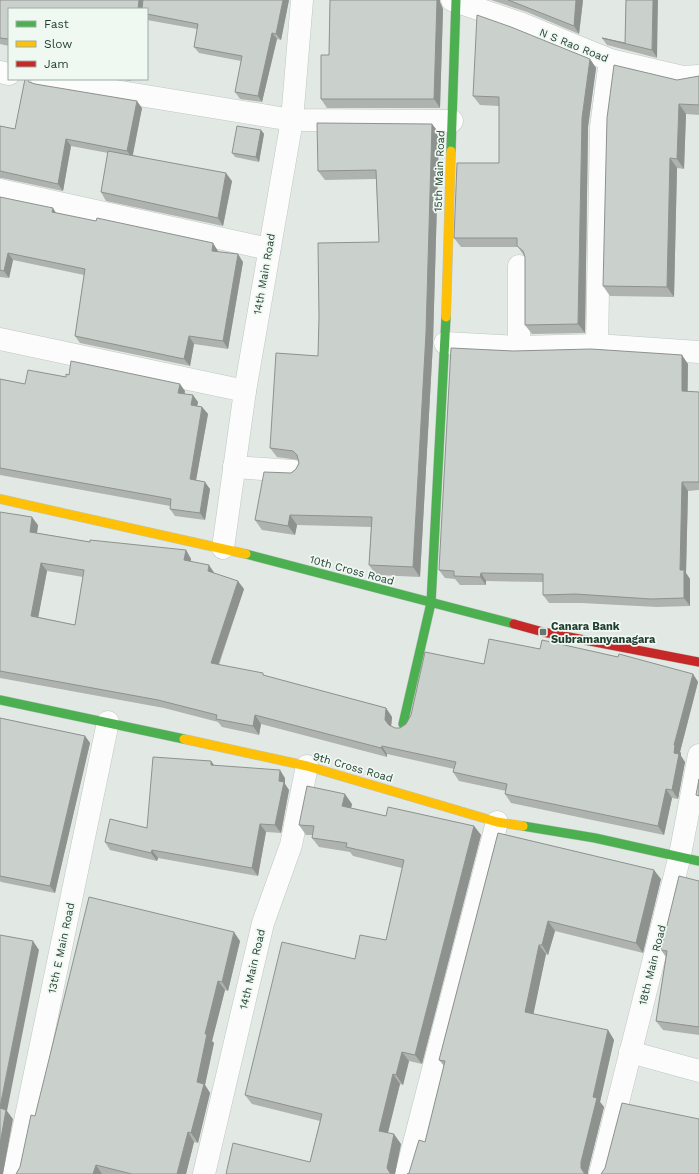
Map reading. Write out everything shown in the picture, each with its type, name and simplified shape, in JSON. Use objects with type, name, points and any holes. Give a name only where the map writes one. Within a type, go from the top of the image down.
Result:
[{"type":"street","name":"14th Main Road","points":[[223,548],[245,391],[268,249],[292,120],[302,0]]},
{"type":"street","name":"N S Rao Road","points":[[455,0],[522,24],[610,60],[682,77],[699,76]]},
{"type":"street","name":"15th Main Road","points":[[403,724],[431,603],[446,343],[455,0]]},
{"type":"street","points":[[597,345],[601,127],[610,60]]},
{"type":"street","points":[[48,80],[292,120],[452,121]]},
{"type":"street","points":[[0,190],[268,249]]},
{"type":"street","points":[[519,266],[519,347]]},
{"type":"street","points":[[0,339],[245,391]]},
{"type":"street","points":[[446,343],[519,347],[597,345],[699,352]]},
{"type":"street","points":[[234,467],[293,471]]},
{"type":"street","name":"10th Cross Road","points":[[0,499],[223,548],[543,632],[699,662]]},
{"type":"street","name":"9th Cross Road","points":[[0,700],[307,766],[497,822],[595,838],[689,858]]},
{"type":"street","name":"13th E Main Road","points":[[14,1174],[108,722]]},
{"type":"street","name":"18th Main Road","points":[[600,1174],[630,1052],[689,858],[699,755]]},
{"type":"street","name":"14th Main Road","points":[[204,1174],[263,923],[291,845],[307,766]]},
{"type":"street","points":[[406,1174],[497,822]]},
{"type":"street","points":[[630,1052],[699,1071]]},
{"type":"building","points":[[0,0],[139,0],[138,8],[8,8],[8,39],[0,38]]},
{"type":"building","points":[[143,0],[283,0],[276,34],[272,33],[258,96],[235,92],[242,56],[194,47],[198,24],[148,14],[148,8],[142,8]]},
{"type":"building","points":[[330,0],[437,0],[434,99],[321,99],[321,55],[329,55]]},
{"type":"building","points":[[508,0],[576,0],[574,26],[521,5]]},
{"type":"building","points":[[626,0],[653,0],[652,50],[602,38],[625,43]]},
{"type":"building","points":[[477,15],[590,59],[582,118],[578,324],[525,325],[525,257],[523,251],[517,246],[517,238],[454,238],[457,163],[499,163],[499,97],[473,96]]},
{"type":"building","points":[[614,65],[677,80],[699,76],[699,105],[679,104],[677,159],[670,158],[667,287],[603,286],[607,118]]},
{"type":"building","points":[[25,80],[35,84],[137,101],[127,151],[66,139],[58,184],[0,171],[0,126],[15,129]]},
{"type":"building","points":[[317,123],[432,124],[426,333],[413,567],[369,565],[372,517],[290,515],[288,526],[255,520],[264,472],[291,473],[296,469],[299,463],[297,455],[293,451],[270,448],[276,353],[318,356],[318,243],[379,242],[376,170],[318,171]]},
{"type":"building","points":[[237,126],[261,130],[256,157],[232,153]]},
{"type":"building","points":[[108,151],[226,173],[218,218],[101,192]]},
{"type":"building","points":[[0,197],[53,208],[52,212],[96,221],[97,218],[213,243],[212,251],[238,254],[223,341],[189,336],[184,359],[75,336],[85,269],[8,253],[4,271],[0,270]]},
{"type":"building","points":[[451,348],[513,351],[591,349],[682,355],[682,391],[699,392],[699,482],[682,482],[680,570],[684,570],[684,598],[651,599],[575,594],[543,595],[543,574],[481,573],[480,577],[454,576],[454,571],[439,570]]},
{"type":"building","points":[[71,361],[180,384],[178,393],[193,395],[191,405],[202,407],[190,479],[205,482],[200,513],[170,509],[171,499],[0,468],[0,379],[25,384],[28,370],[66,377],[66,374],[69,375]]},
{"type":"building","points":[[0,512],[32,517],[30,532],[90,542],[90,540],[186,550],[184,560],[209,565],[208,571],[238,581],[211,663],[263,673],[263,675],[386,708],[385,720],[389,725],[395,728],[400,728],[406,724],[411,715],[425,652],[484,664],[489,639],[540,649],[542,640],[618,657],[619,654],[693,674],[674,745],[674,753],[679,754],[672,790],[666,789],[658,826],[505,794],[507,784],[453,772],[456,762],[382,746],[381,748],[255,715],[253,726],[216,719],[217,715],[158,700],[0,671]],"holes":[[[41,563],[84,570],[75,625],[31,616]]]},
{"type":"building","points":[[0,718],[85,736],[50,886],[0,876]]},
{"type":"building","points":[[153,757],[211,761],[211,765],[280,770],[279,781],[284,782],[275,825],[260,824],[252,868],[152,850],[151,853],[105,842],[110,819],[147,828]]},
{"type":"building","points":[[699,779],[699,796],[696,795]]},
{"type":"building","points":[[307,786],[345,794],[342,806],[386,816],[388,807],[474,826],[415,1055],[402,1052],[396,1075],[393,1074],[379,1131],[394,1134],[387,1168],[392,1174],[226,1174],[233,1143],[310,1162],[322,1114],[245,1095],[282,942],[355,959],[360,935],[386,940],[404,860],[346,847],[347,843],[312,838],[314,826],[299,825]]},
{"type":"building","points":[[498,833],[654,870],[636,943],[548,921],[542,945],[539,945],[525,1012],[608,1030],[593,1097],[597,1098],[581,1162],[581,1168],[586,1174],[407,1174],[409,1173],[419,1140],[425,1142],[445,1061],[439,1060]]},
{"type":"building","points":[[679,876],[699,881],[699,1027],[656,1021],[667,951],[661,950]]},
{"type":"building","points":[[89,897],[234,932],[222,982],[218,981],[205,1034],[207,1034],[197,1082],[204,1084],[191,1133],[188,1132],[177,1174],[132,1174],[96,1165],[93,1174],[16,1174],[20,1167],[31,1115],[35,1116]]},
{"type":"building","points":[[0,935],[33,941],[0,1107]]},
{"type":"building","points":[[622,1103],[699,1119],[699,1174],[601,1174],[605,1168]]},
{"type":"building","points":[[0,1108],[6,1110],[0,1144]]},
{"type":"traffic: fast","points":[[451,151],[456,0]]},
{"type":"traffic: fast","points":[[403,724],[431,603],[446,317]]},
{"type":"traffic: fast","points":[[246,554],[514,624]]},
{"type":"traffic: fast","points":[[0,700],[184,739]]},
{"type":"traffic: fast","points":[[523,826],[595,838],[699,861]]},
{"type":"traffic: slow","points":[[446,317],[451,151]]},
{"type":"traffic: slow","points":[[0,499],[246,554]]},
{"type":"traffic: slow","points":[[184,739],[307,766],[497,822],[523,826]]},
{"type":"traffic: jam","points":[[514,624],[543,632],[699,662]]},
{"type":"place","name":"Canara Bank Subramanyanagara","points":[[543,632]]}]
